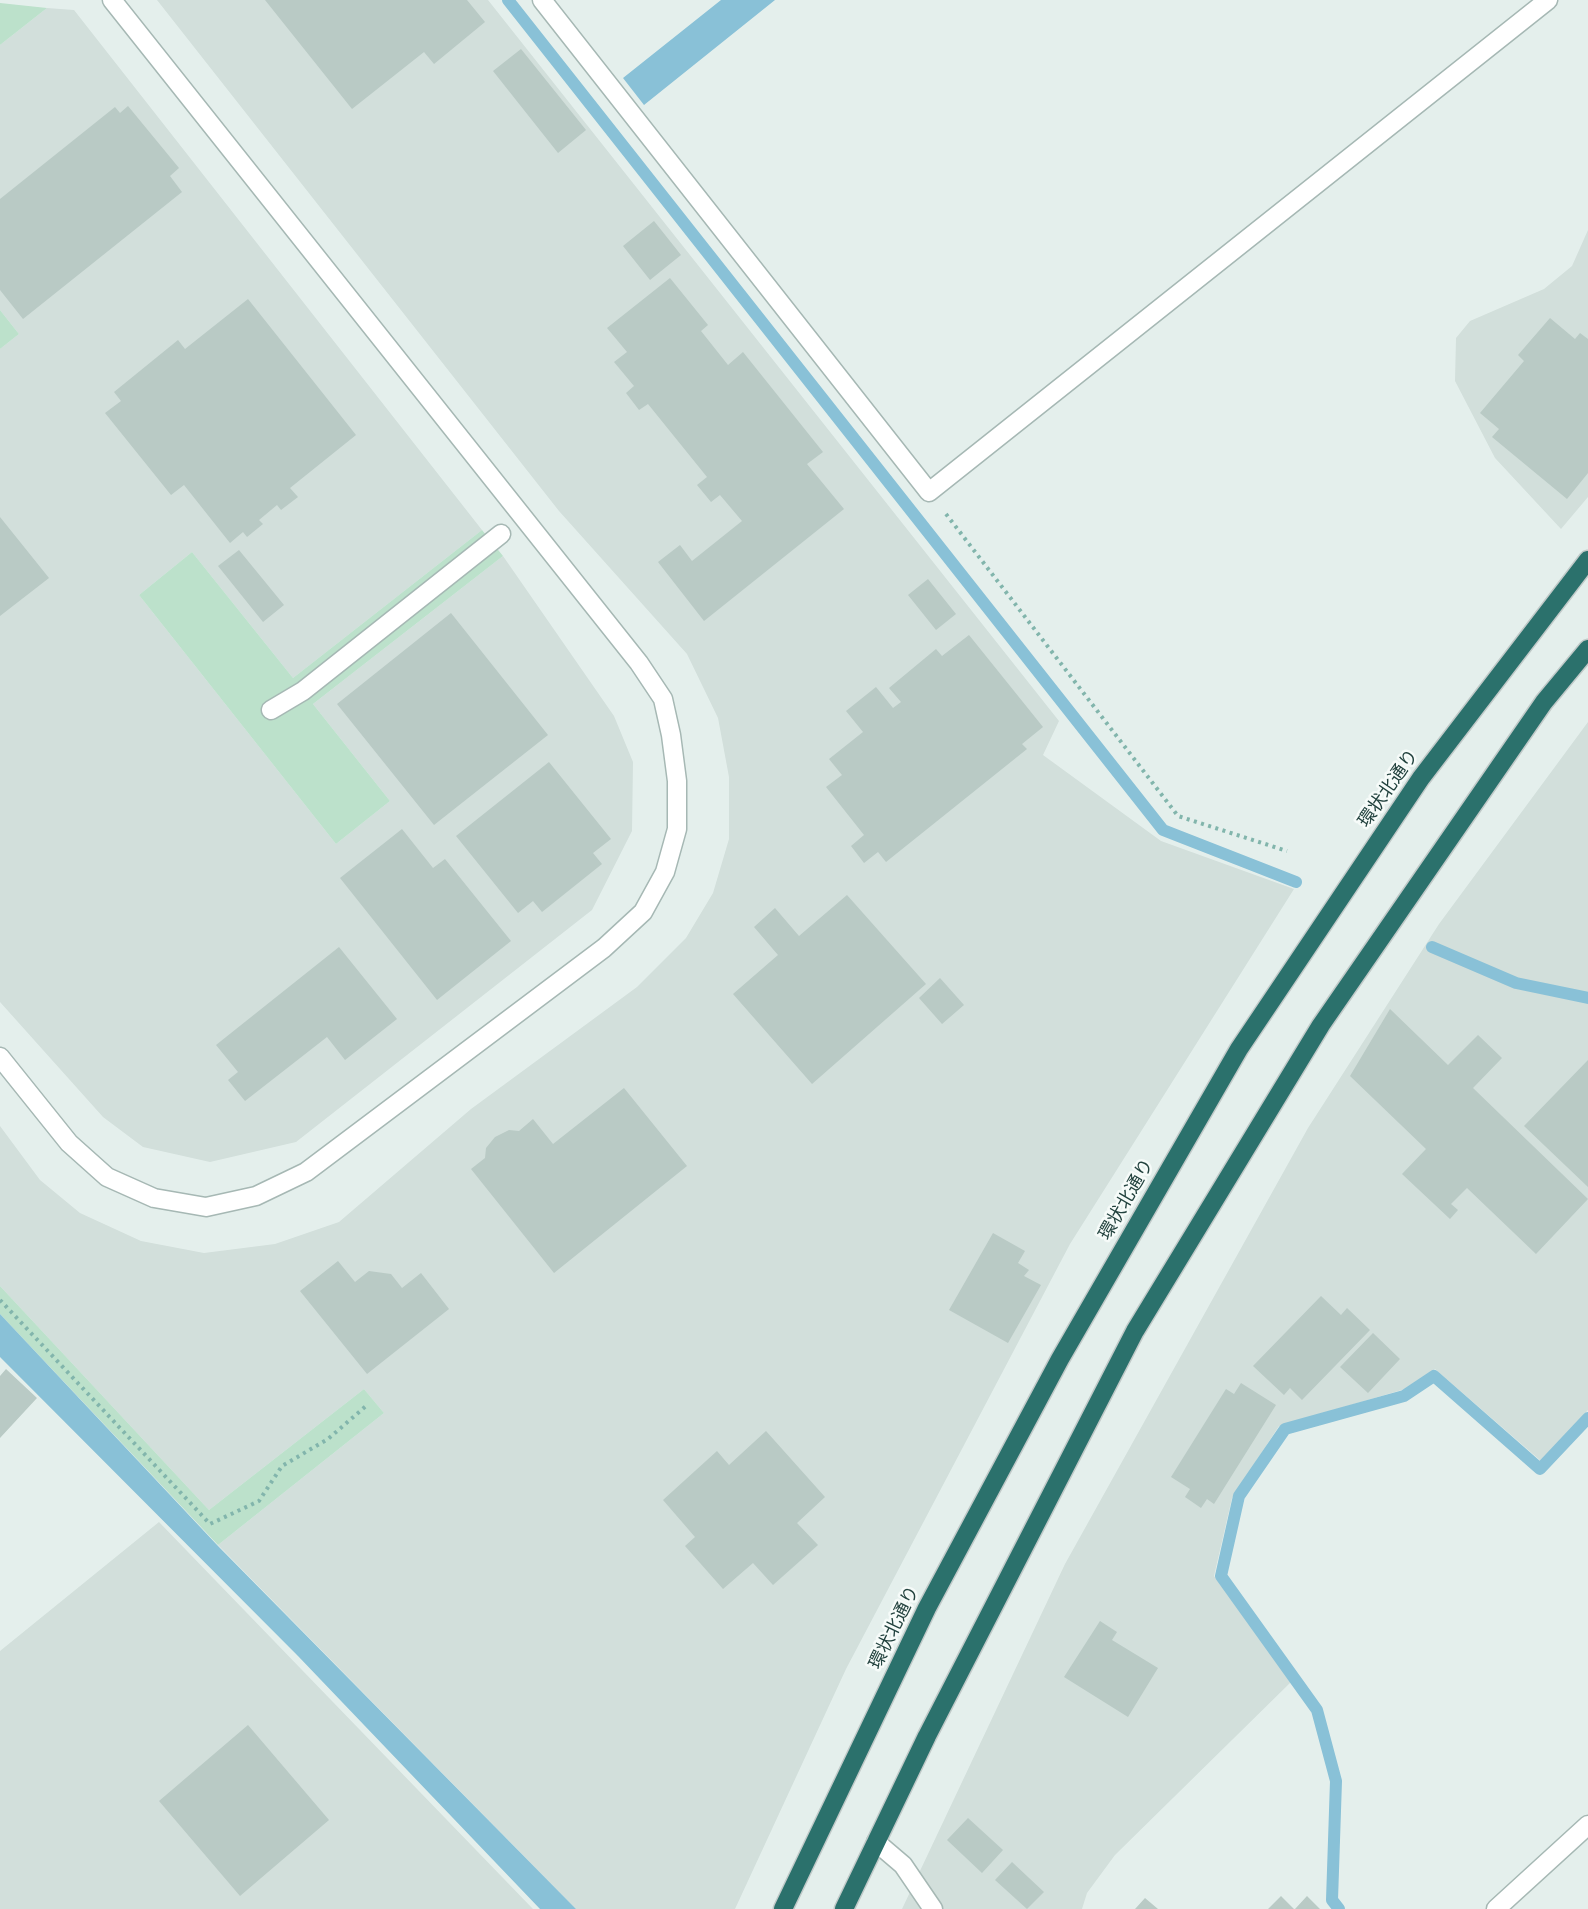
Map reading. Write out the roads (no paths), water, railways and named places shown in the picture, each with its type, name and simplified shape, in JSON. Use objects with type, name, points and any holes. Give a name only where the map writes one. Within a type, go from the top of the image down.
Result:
[{"type":"highway","name":"環状北通り","points":[[783,1909],[938,1587],[1060,1359],[1239,1049],[1421,778],[1588,560]]},
{"type":"highway","points":[[844,1909],[927,1736],[1135,1331],[1321,1025],[1544,702],[1588,649]]},
{"type":"street","points":[[0,1057],[69,1143],[107,1177],[154,1198],[206,1207],[256,1196],[306,1172],[604,948],[643,912],[665,872],[677,829],[677,781],[671,735],[663,699],[639,663],[112,0]]},
{"type":"street","points":[[542,0],[929,492],[1548,0]]},
{"type":"street","points":[[271,710],[303,691],[501,534]]},
{"type":"street","points":[[1496,1909],[1588,1825]]},
{"type":"street","points":[[876,1842],[903,1865],[933,1909]]},
{"type":"water","points":[[721,0],[775,0],[644,105],[623,78]]},
{"type":"water","points":[[0,1314],[218,1546],[576,1909],[540,1909],[298,1656],[0,1357]]},
{"type":"waterway","points":[[508,0],[1163,830],[1296,882]]},
{"type":"waterway","points":[[1432,947],[1516,983],[1588,998]]},
{"type":"waterway","points":[[1339,1909],[1332,1900],[1336,1781],[1317,1710],[1221,1576],[1239,1496],[1285,1429],[1404,1396],[1434,1376],[1540,1469],[1588,1418]]}]
